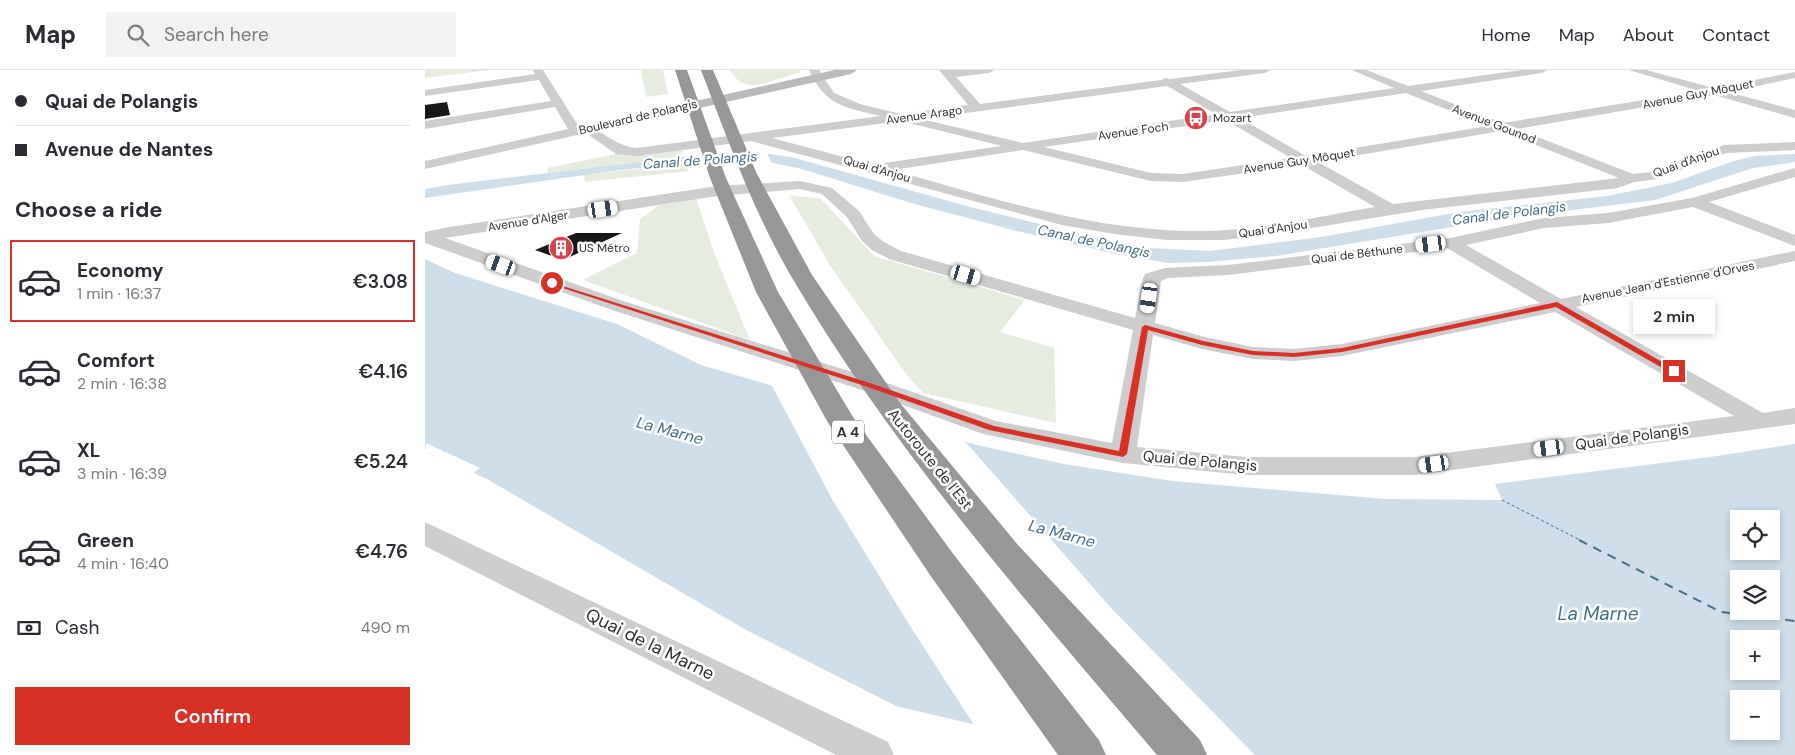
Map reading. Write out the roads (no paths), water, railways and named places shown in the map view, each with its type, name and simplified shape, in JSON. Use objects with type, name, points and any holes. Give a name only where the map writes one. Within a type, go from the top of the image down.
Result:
[{"type":"highway","name":"A 4","points":[[681,70],[718,178],[767,292],[841,421],[942,565],[1084,755]]},
{"type":"highway","name":"Autoroute de l’Est","points":[[707,70],[749,174],[801,275],[890,409],[1006,554],[1185,755]]},
{"type":"street","name":"Boulevard de Polangis","points":[[425,165],[588,129],[815,74],[851,70]]},
{"type":"street","points":[[946,72],[989,70]]},
{"type":"street","points":[[1147,70],[1391,210]]},
{"type":"street","name":"Avenue Arago","points":[[558,103],[573,127],[588,129],[621,151],[637,152],[1265,70]]},
{"type":"street","name":"Avenue Gounod","points":[[1357,70],[1631,178]]},
{"type":"street","name":"Avenue Foch","points":[[872,169],[1542,70]]},
{"type":"street","points":[[1634,70],[1795,114]]},
{"type":"street","points":[[946,72],[977,108]]},
{"type":"street","points":[[425,93],[539,73],[558,103],[425,125]]},
{"type":"street","name":"Avenue Guy Môquet","points":[[815,74],[827,95],[836,101],[1021,148],[1151,177],[1183,178],[1505,128],[1714,92],[1795,75]]},
{"type":"street","points":[[1782,78],[1795,80]]},
{"type":"street","name":"Quai d'Anjou","points":[[755,138],[831,156],[872,169],[1075,222],[1165,235],[1207,237],[1330,221],[1391,210],[1618,184],[1631,178],[1653,176],[1724,149],[1795,146]]},
{"type":"street","name":"Quai de Béthune","points":[[1145,327],[1152,278],[1165,273],[1228,270],[1450,243],[1544,223],[1608,218],[1694,202],[1795,172]]},
{"type":"street","name":"Avenue Jean d'Estienne d'Orves","points":[[717,191],[800,185],[827,191],[853,214],[868,237],[877,246],[895,255],[1202,343],[1253,353],[1294,355],[1342,350],[1795,256]]},
{"type":"street","name":"Avenue d'Alger","points":[[426,238],[449,232],[717,191]]},
{"type":"street","points":[[1694,202],[1795,241]]},
{"type":"street","name":"Quai de Polangis","points":[[426,238],[619,306],[870,385],[992,428],[1123,454],[1246,466],[1415,466],[1795,416]]},
{"type":"street","points":[[1450,243],[1760,421]]},
{"type":"street","points":[[1123,454],[1145,327]]},
{"type":"street","name":"Quai de la Marne","points":[[430,541],[875,755]]},
{"type":"water","name":"Canal de Polangis","points":[[755,152],[791,157],[974,208],[1112,242],[1149,248],[1210,251],[1321,237],[1459,212],[1607,196],[1672,183],[1754,156],[1795,154],[1795,162],[1753,168],[1655,200],[1513,217],[1276,256],[1208,262],[1168,263],[1115,254],[1013,230],[911,203],[802,169],[754,159],[685,163],[620,170],[425,198],[425,189],[448,185],[682,157]]},
{"type":"water","name":"La Marne","points":[[425,259],[455,273],[617,324],[701,365],[977,445],[1064,464],[1172,481],[1386,499],[1502,500],[1495,484],[1710,457],[1795,444],[1795,755],[1104,755],[896,706],[748,631],[487,479],[425,452]]},
{"type":"place","name":"Mozart","points":[[1196,118]]},
{"type":"place","name":"US Métro","points":[[561,248]]}]
